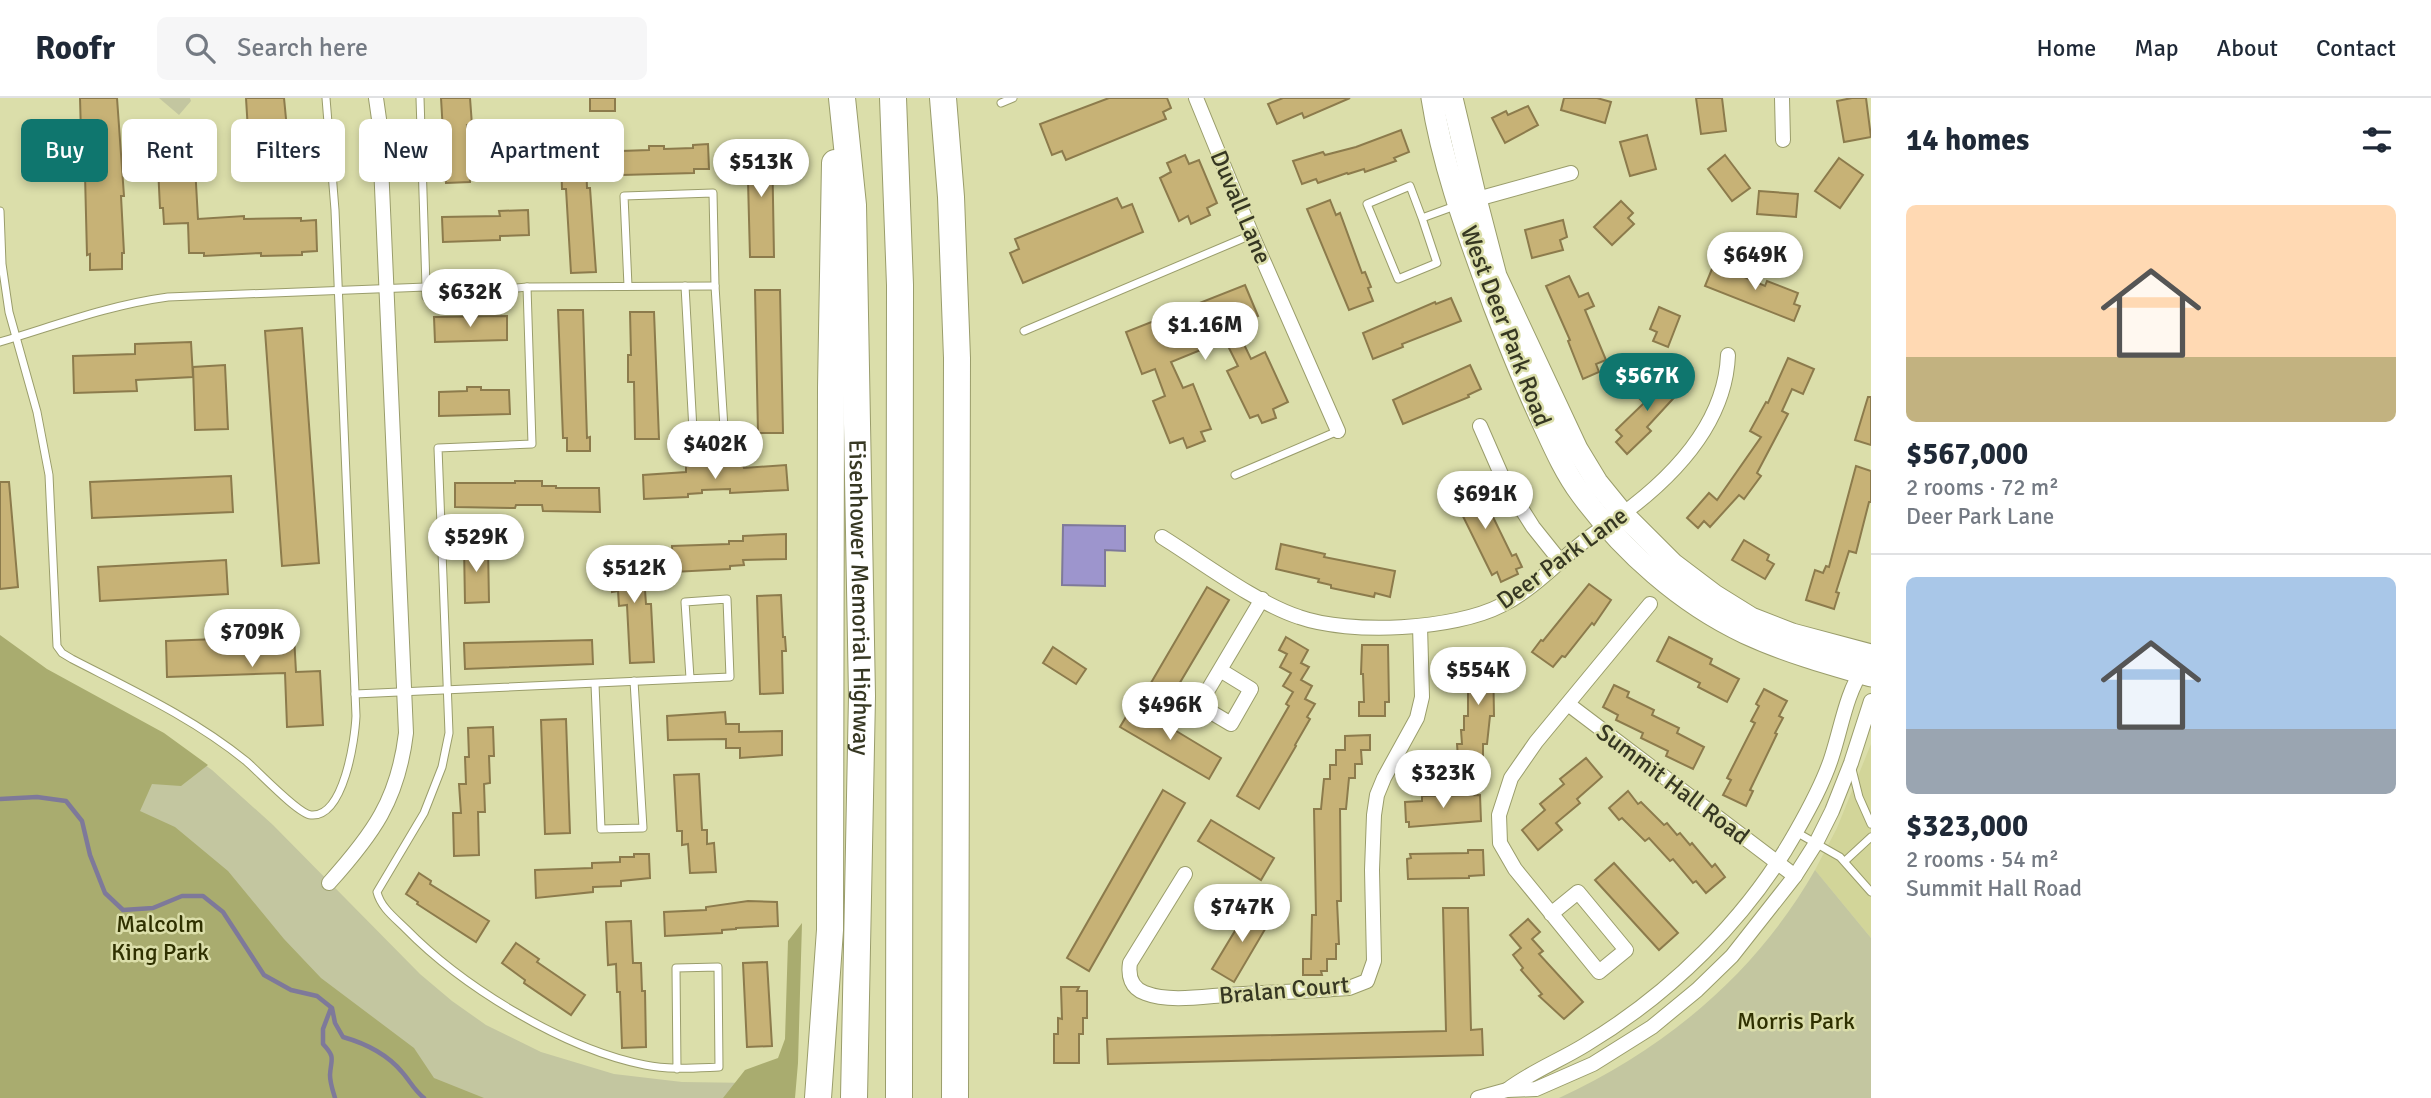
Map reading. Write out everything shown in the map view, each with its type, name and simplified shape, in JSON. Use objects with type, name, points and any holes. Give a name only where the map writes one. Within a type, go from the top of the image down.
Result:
[{"type":"highway","points":[[818,1098],[830,930],[831,388],[836,98]]},
{"type":"highway","name":"Eisenhower Memorial Highway","points":[[842,98],[853,205],[862,696],[854,1098]]},
{"type":"highway","points":[[893,98],[900,285],[899,1098]]},
{"type":"highway","points":[[943,98],[951,197],[957,358],[955,1098]]},
{"type":"street","points":[[329,883],[369,836],[387,804],[402,760],[406,733],[376,98]]},
{"type":"street","name":"Duvall Lane","points":[[1196,98],[1252,235],[1338,431]]},
{"type":"street","name":"West Deer Park Road","points":[[1432,98],[1467,202],[1496,276],[1577,449],[1616,520],[1714,596],[1751,618],[1868,665]]},
{"type":"street","name":"West Deer Park Road","points":[[1452,98],[1467,202]]},
{"type":"street","points":[[1782,98],[1783,140]]},
{"type":"street","points":[[1467,202],[1571,173]]},
{"type":"street","name":"Deer Park Lane","points":[[1162,537],[1262,599],[1301,618],[1373,627],[1420,626],[1465,619],[1502,606],[1597,531],[1616,520],[1672,472],[1695,444],[1717,406],[1727,377],[1728,355]]},
{"type":"street","points":[[1480,426],[1504,481],[1533,527],[1561,562]]},
{"type":"street","points":[[1220,670],[1262,599]]},
{"type":"street","points":[[1551,914],[1578,892],[1626,950],[1599,972],[1551,914],[1515,869],[1500,843],[1499,815],[1511,778],[1650,604]]},
{"type":"street","name":"Bralan Court","points":[[1185,874],[1130,963],[1128,973],[1136,989],[1146,994],[1180,998],[1349,988],[1367,981],[1374,961],[1374,814],[1377,795],[1384,778],[1417,718],[1422,697],[1420,626]]},
{"type":"street","points":[[1507,1090],[1529,1074],[1585,1045],[1640,1008],[1715,939],[1777,863],[1796,832],[1832,758],[1851,688],[1868,665]]},
{"type":"street","points":[[1478,1098],[1507,1090],[1536,1090],[1593,1064],[1651,1027],[1697,990],[1732,956],[1796,876],[1816,843],[1851,763],[1871,701]]},
{"type":"street","name":"Summit Hall Road","points":[[1568,704],[1796,876]]},
{"type":"lane","points":[[0,211],[5,291],[45,453],[51,504],[57,646],[62,653],[145,695],[204,729],[255,769],[300,810],[312,815],[325,811],[346,773],[355,739],[335,210],[326,98]]},
{"type":"lane","points":[[420,98],[426,297],[527,287],[715,286]]},
{"type":"lane","points":[[1000,103],[1013,98]]},
{"type":"lane","points":[[1410,186],[1422,218],[1437,263],[1398,279],[1367,204],[1410,186]]},
{"type":"lane","points":[[628,286],[624,196],[713,193],[715,286],[724,428],[693,430],[685,286]]},
{"type":"lane","points":[[1422,218],[1467,202]]},
{"type":"lane","points":[[1024,331],[1252,235]]},
{"type":"lane","points":[[0,342],[128,302],[168,297],[425,287]]},
{"type":"lane","points":[[527,287],[532,444],[438,448],[449,733],[442,767],[424,813],[377,892],[380,902],[422,945],[465,978],[547,1028],[589,1049],[645,1065],[677,1069],[719,1067],[718,967],[676,968],[677,1069]]},
{"type":"lane","points":[[1236,475],[1338,431]]},
{"type":"lane","points":[[355,694],[730,677],[727,599],[685,602],[690,678]]},
{"type":"lane","points":[[595,684],[601,830],[643,828],[634,681]]},
{"type":"lane","points":[[1851,763],[1859,797],[1871,824]]},
{"type":"lane","points":[[1796,832],[1845,862],[1871,892]]},
{"type":"lane","points":[[1845,862],[1871,837]]},
{"type":"shaded area","points":[[1063,525],[1125,526],[1125,551],[1105,550],[1105,586],[1062,585]]},
{"type":"shaded area","points":[[1871,744],[1871,938],[1815,870],[1837,828]]},
{"type":"green space","points":[[159,98],[190,98],[191,101],[179,115]]},
{"type":"green space","name":"Malcolm King Park","points":[[0,635],[47,669],[164,733],[208,765],[181,786],[152,784],[140,811],[175,827],[228,871],[284,939],[321,978],[414,1048],[434,1078],[484,1098],[0,1098]]},
{"type":"green space","name":"Malcolm King Park","points":[[0,637],[37,672],[187,752],[212,770],[273,825],[420,974],[486,1025],[541,1052],[614,1074],[682,1082],[754,1083],[754,1098],[0,1098]]},
{"type":"green space","name":"Morris Park","points":[[1815,870],[1871,938],[1871,1098],[1559,1098],[1636,1056],[1705,1004],[1766,942]]},
{"type":"green space","points":[[802,923],[795,1098],[723,1098],[745,1070],[778,1058],[785,1039],[788,941]]},
{"type":"building","points":[[80,98],[117,98],[124,196],[121,196],[124,253],[122,269],[90,270],[90,254],[87,255],[85,182],[108,182],[108,119],[81,119]]},
{"type":"building","points":[[246,98],[284,98],[286,119],[247,119]]},
{"type":"building","points":[[441,98],[470,98],[472,119],[466,119],[466,182],[470,182],[446,183],[452,182],[452,119],[442,119]]},
{"type":"building","points":[[590,98],[615,98],[615,111],[590,111]]},
{"type":"building","points":[[1109,98],[1167,98],[1171,108],[1163,112],[1166,119],[1066,160],[1062,151],[1052,155],[1040,124]]},
{"type":"building","points":[[1283,98],[1350,98],[1304,118],[1302,113],[1277,124],[1268,104]]},
{"type":"building","points":[[1564,98],[1597,98],[1611,102],[1605,123],[1561,110]]},
{"type":"building","points":[[1696,98],[1722,98],[1726,131],[1701,134]]},
{"type":"building","points":[[1866,98],[1871,137],[1844,142],[1837,101]]},
{"type":"building","points":[[1528,106],[1538,125],[1505,143],[1492,118],[1506,111],[1508,115]]},
{"type":"building","points":[[1401,130],[1409,152],[1394,158],[1396,161],[1365,172],[1364,169],[1318,183],[1316,179],[1302,184],[1293,161],[1323,152],[1325,155],[1356,147]]},
{"type":"building","points":[[1647,135],[1656,169],[1630,176],[1620,142]]},
{"type":"building","points":[[772,142],[774,257],[750,257],[747,143]]},
{"type":"building","points":[[708,144],[709,169],[694,169],[694,173],[624,175],[624,151],[649,150],[649,146],[664,146],[664,149],[693,148],[693,145]]},
{"type":"building","points":[[1185,155],[1189,164],[1199,160],[1217,203],[1207,208],[1210,215],[1191,224],[1188,216],[1179,221],[1160,178],[1171,172],[1167,163]]},
{"type":"building","points":[[1725,155],[1750,188],[1732,201],[1708,169]]},
{"type":"building","points":[[1839,158],[1863,175],[1840,208],[1815,191]]},
{"type":"building","points":[[159,182],[196,182],[198,219],[244,216],[244,219],[316,220],[317,251],[302,252],[302,255],[261,256],[261,253],[204,256],[204,253],[189,253],[188,223],[164,224],[163,208],[160,208]]},
{"type":"building","points":[[562,182],[587,182],[587,188],[590,188],[596,272],[571,273],[566,189],[562,189]]},
{"type":"building","points":[[1759,191],[1798,194],[1796,217],[1757,214]]},
{"type":"building","points":[[1117,198],[1122,208],[1132,204],[1143,232],[1023,283],[1010,253],[1019,249],[1015,239]]},
{"type":"building","points":[[1330,200],[1336,215],[1340,213],[1362,273],[1365,272],[1371,287],[1368,288],[1373,301],[1349,310],[1307,209]]},
{"type":"building","points":[[1621,201],[1633,213],[1628,218],[1634,224],[1612,245],[1594,227]]},
{"type":"building","points":[[528,210],[529,235],[500,236],[500,240],[443,242],[442,217],[500,216],[499,211]]},
{"type":"building","points":[[1563,220],[1567,237],[1560,240],[1563,250],[1532,258],[1525,230]]},
{"type":"building","points":[[1714,264],[1765,286],[1767,281],[1798,293],[1794,304],[1800,306],[1794,321],[1705,286]]},
{"type":"building","points":[[1569,276],[1579,297],[1588,293],[1594,306],[1585,310],[1606,360],[1596,364],[1599,372],[1583,379],[1568,341],[1570,340],[1546,286]]},
{"type":"building","points":[[1245,285],[1258,316],[1248,320],[1252,329],[1239,334],[1251,359],[1265,352],[1288,402],[1273,409],[1276,418],[1262,423],[1258,415],[1250,418],[1227,371],[1238,366],[1225,340],[1171,362],[1183,388],[1193,384],[1211,429],[1201,432],[1205,441],[1187,448],[1183,438],[1170,443],[1153,401],[1165,396],[1155,369],[1142,374],[1126,332]]},
{"type":"building","points":[[755,290],[780,290],[783,433],[758,433]]},
{"type":"building","points":[[1451,298],[1461,321],[1402,344],[1403,347],[1373,359],[1363,333],[1435,302],[1436,304]]},
{"type":"building","points":[[1659,307],[1680,316],[1668,347],[1653,341],[1657,332],[1650,329]]},
{"type":"building","points":[[558,310],[583,310],[587,438],[590,437],[590,451],[567,451],[567,438],[563,438]]},
{"type":"building","points":[[630,312],[654,312],[659,439],[635,439],[634,382],[628,382],[628,355],[631,355]]},
{"type":"building","points":[[507,316],[507,340],[435,342],[434,317]]},
{"type":"building","points":[[302,328],[319,563],[282,566],[265,331]]},
{"type":"building","points":[[191,342],[193,377],[136,380],[137,391],[74,393],[73,356],[135,354],[135,344]]},
{"type":"building","points":[[1788,358],[1814,369],[1803,394],[1792,389],[1782,411],[1788,414],[1757,473],[1761,476],[1744,499],[1739,495],[1710,527],[1704,521],[1698,528],[1687,518],[1709,493],[1717,500],[1761,437],[1750,431],[1766,402],[1768,403]]},
{"type":"building","points":[[225,365],[228,429],[195,430],[193,367]]},
{"type":"building","points":[[1470,365],[1481,389],[1468,395],[1469,397],[1403,424],[1393,400]]},
{"type":"building","points":[[1667,374],[1682,389],[1647,427],[1651,431],[1627,454],[1616,442],[1622,436],[1616,430],[1644,403],[1638,397],[1647,387],[1651,391]]},
{"type":"building","points":[[467,387],[509,390],[510,414],[439,416],[439,392],[467,391]]},
{"type":"building","points":[[1868,397],[1871,397],[1871,445],[1855,440]]},
{"type":"building","points":[[743,465],[744,468],[786,465],[788,490],[730,493],[730,489],[702,490],[702,493],[688,494],[688,497],[644,499],[643,475],[686,472],[686,466]]},
{"type":"building","points":[[1856,466],[1871,471],[1871,502],[1856,553],[1849,551],[1836,592],[1839,593],[1834,609],[1806,600],[1815,570],[1823,573],[1826,566],[1829,567]]},
{"type":"building","points":[[231,476],[233,512],[92,518],[90,482]]},
{"type":"building","points":[[1474,478],[1512,556],[1516,554],[1522,567],[1516,569],[1518,574],[1501,582],[1497,572],[1492,575],[1450,490]]},
{"type":"building","points":[[542,481],[542,486],[556,488],[599,488],[600,512],[543,511],[542,505],[516,505],[515,508],[455,507],[455,483]]},
{"type":"building","points":[[0,482],[9,482],[18,587],[0,589]]},
{"type":"building","points":[[786,534],[786,559],[743,560],[744,565],[730,566],[730,569],[673,572],[672,546],[729,544],[729,541],[743,541],[743,536]]},
{"type":"building","points":[[1744,540],[1769,555],[1767,560],[1774,564],[1765,579],[1732,560]]},
{"type":"building","points":[[1281,544],[1325,554],[1324,557],[1395,571],[1390,597],[1375,593],[1374,597],[1331,588],[1331,585],[1318,582],[1319,579],[1276,569]]},
{"type":"building","points":[[464,546],[488,546],[489,602],[465,603]]},
{"type":"building","points":[[636,548],[637,575],[641,575],[641,590],[645,590],[646,604],[651,604],[654,662],[630,663],[627,605],[619,606],[618,591],[612,592],[612,550]]},
{"type":"building","points":[[226,560],[228,594],[100,601],[98,567]]},
{"type":"building","points":[[1589,584],[1611,600],[1594,625],[1592,623],[1565,657],[1562,656],[1553,667],[1532,652]]},
{"type":"building","points":[[1207,587],[1229,600],[1169,701],[1148,688]]},
{"type":"building","points":[[781,595],[786,651],[782,651],[783,693],[760,694],[757,596]]},
{"type":"building","points":[[294,636],[296,672],[320,671],[323,725],[287,727],[285,673],[167,677],[166,641]]},
{"type":"building","points":[[1286,637],[1308,650],[1301,663],[1309,667],[1301,680],[1312,686],[1305,699],[1315,704],[1296,746],[1259,809],[1237,796],[1289,706],[1286,704],[1293,692],[1283,686],[1291,673],[1280,667],[1287,654],[1279,650]]},
{"type":"building","points":[[1669,637],[1712,659],[1710,664],[1739,679],[1727,702],[1698,687],[1700,683],[1657,661]]},
{"type":"building","points":[[592,640],[593,664],[465,669],[464,643]]},
{"type":"building","points":[[1362,645],[1388,645],[1389,702],[1385,702],[1385,716],[1359,716],[1359,702],[1364,702]]},
{"type":"building","points":[[1053,647],[1086,669],[1076,684],[1043,663]]},
{"type":"building","points":[[1468,656],[1493,656],[1494,716],[1490,716],[1487,744],[1483,744],[1483,758],[1458,758],[1457,744],[1462,744],[1464,716],[1468,716]]},
{"type":"building","points":[[1614,685],[1629,692],[1627,697],[1654,710],[1652,715],[1679,728],[1677,733],[1704,747],[1693,769],[1666,756],[1668,751],[1641,738],[1643,733],[1616,720],[1618,715],[1603,707]]},
{"type":"building","points":[[1764,689],[1787,701],[1779,716],[1783,718],[1775,733],[1777,734],[1750,790],[1753,791],[1746,806],[1723,795],[1731,780],[1727,778],[1755,723],[1751,721]]},
{"type":"building","points":[[1133,705],[1221,758],[1209,779],[1120,727]]},
{"type":"building","points":[[725,712],[726,724],[739,724],[739,732],[782,731],[782,755],[740,758],[740,748],[726,748],[726,739],[668,740],[667,716]]},
{"type":"building","points":[[566,719],[570,833],[545,834],[541,720]]},
{"type":"building","points":[[493,727],[494,756],[489,756],[490,783],[484,784],[485,812],[478,812],[479,855],[454,856],[453,813],[461,813],[459,784],[466,784],[468,728]]},
{"type":"building","points":[[1370,735],[1370,750],[1361,750],[1362,764],[1355,764],[1355,778],[1349,778],[1346,809],[1340,809],[1341,901],[1337,901],[1339,944],[1336,944],[1336,959],[1327,959],[1327,971],[1321,971],[1322,975],[1303,975],[1303,959],[1311,959],[1312,915],[1316,915],[1314,809],[1321,809],[1324,779],[1330,779],[1330,765],[1336,765],[1336,750],[1345,750],[1345,736]]},
{"type":"building","points":[[1586,758],[1602,777],[1577,799],[1580,803],[1556,823],[1562,830],[1538,850],[1522,830],[1545,810],[1540,804],[1564,784],[1560,779]]},
{"type":"building","points":[[699,774],[702,830],[707,830],[707,844],[714,843],[716,872],[690,873],[688,844],[682,845],[682,831],[677,831],[674,775]]},
{"type":"building","points":[[1163,790],[1185,803],[1089,971],[1067,958]]},
{"type":"building","points":[[1628,791],[1638,804],[1641,802],[1664,825],[1667,823],[1677,835],[1680,833],[1690,845],[1692,843],[1712,867],[1715,864],[1725,877],[1706,893],[1649,838],[1645,841],[1622,818],[1619,820],[1609,808]]},
{"type":"building","points":[[1480,795],[1481,821],[1409,827],[1409,822],[1406,822],[1405,802],[1422,801],[1422,796]]},
{"type":"building","points":[[1211,820],[1274,858],[1261,880],[1198,841]]},
{"type":"building","points":[[1468,850],[1483,850],[1484,875],[1469,878],[1408,879],[1407,859],[1411,858],[1410,854],[1468,853]]},
{"type":"building","points":[[634,854],[649,854],[650,878],[621,881],[621,886],[593,887],[593,892],[536,898],[535,870],[592,868],[592,863],[620,862],[620,857],[634,857]]},
{"type":"building","points":[[1614,863],[1678,933],[1659,950],[1595,880]]},
{"type":"building","points":[[419,873],[431,881],[430,884],[489,921],[476,942],[406,894]]},
{"type":"building","points":[[748,901],[777,902],[778,926],[665,936],[664,912],[706,910],[706,907]]},
{"type":"building","points":[[1250,906],[1271,919],[1234,982],[1212,969]]},
{"type":"building","points":[[1443,908],[1468,908],[1471,1030],[1482,1029],[1483,1055],[1108,1064],[1107,1039],[1446,1031]]},
{"type":"building","points":[[1528,919],[1540,932],[1532,939],[1543,951],[1539,954],[1583,1002],[1564,1019],[1539,996],[1542,994],[1521,970],[1523,968],[1513,955],[1521,948],[1510,935]]},
{"type":"building","points":[[631,921],[633,963],[641,963],[642,991],[645,991],[646,1047],[622,1048],[620,992],[617,992],[616,964],[608,965],[606,922]]},
{"type":"building","points":[[516,943],[539,959],[537,962],[585,995],[571,1015],[524,983],[525,980],[502,963]]},
{"type":"building","points":[[767,962],[772,1046],[747,1047],[743,963]]},
{"type":"building","points":[[1061,987],[1079,987],[1077,991],[1087,991],[1087,1018],[1083,1018],[1083,1034],[1079,1034],[1079,1063],[1054,1063],[1054,1034],[1058,1034],[1058,1018],[1062,1019]]},
{"type":"waterway","points":[[0,799],[37,797],[66,801],[82,821],[90,855],[105,893],[123,910],[153,908],[182,896],[203,896],[223,912],[264,975],[291,990],[317,996],[332,1008],[335,1023],[343,1037],[367,1046],[389,1060],[424,1098]]},
{"type":"waterway","points":[[331,1008],[323,1029],[323,1044],[331,1055],[330,1078],[335,1098]]}]
